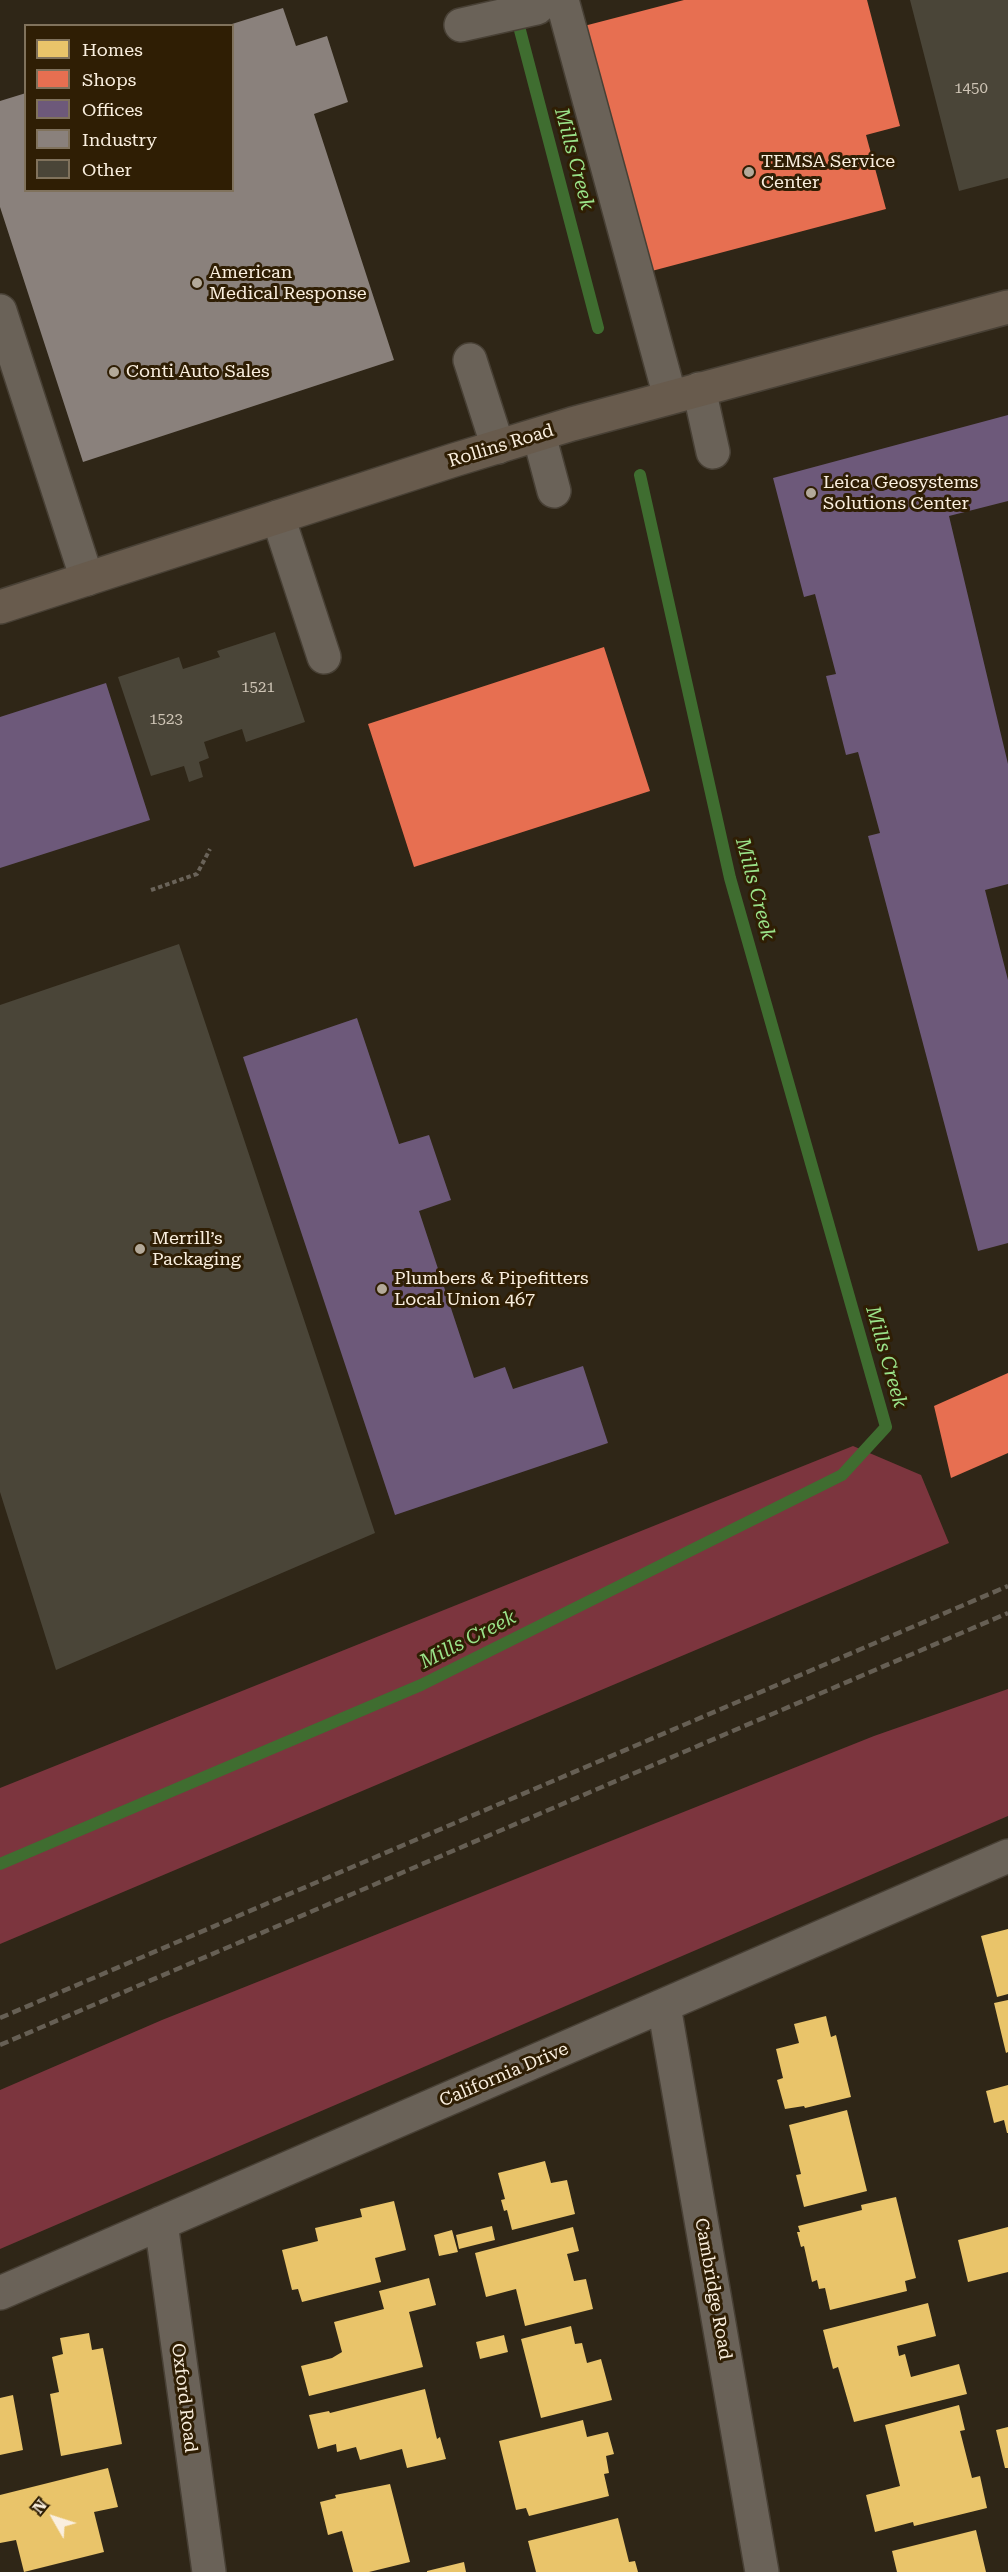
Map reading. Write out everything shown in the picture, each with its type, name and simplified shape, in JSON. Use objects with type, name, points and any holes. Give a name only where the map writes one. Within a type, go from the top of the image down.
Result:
[{"type":"main road","name":"Rollins Road","points":[[0,607],[498,447],[684,393],[1008,307]]},
{"type":"street","points":[[461,25],[548,3],[643,296],[712,452]]},
{"type":"street","points":[[0,311],[87,579]]},
{"type":"street","points":[[470,360],[498,447]]},
{"type":"street","points":[[539,435],[554,491]]},
{"type":"street","points":[[278,517],[324,657]]},
{"type":"street","name":"California Drive","points":[[0,2293],[1008,1857]]},
{"type":"street","name":"Cambridge Road","points":[[664,2006],[762,2572]]},
{"type":"street","name":"Oxford Road","points":[[161,2223],[209,2572]]},
{"type":"path","points":[[151,890],[197,874],[210,849]]},
{"type":"shaded area","points":[[853,1446],[921,1475],[949,1543],[0,1944],[0,1788]]},
{"type":"shaded area","points":[[1008,1689],[1008,1816],[0,2249],[0,2090],[162,2020],[874,1736]]},
{"type":"building: Homes","points":[[1008,1929],[1008,1994],[997,1997],[981,1936]]},
{"type":"building: Homes","points":[[1008,2000],[1008,2052],[1006,2053],[994,2003]]},
{"type":"building: Homes","points":[[826,2016],[831,2037],[836,2035],[851,2097],[805,2108],[804,2106],[785,2109],[777,2080],[783,2078],[776,2049],[799,2043],[794,2024]]},
{"type":"building: Homes","points":[[1008,2085],[1007,2133],[1004,2120],[994,2123],[986,2091]]},
{"type":"building: Homes","points":[[847,2110],[867,2191],[804,2207],[796,2175],[801,2174],[789,2125]]},
{"type":"building: Homes","points":[[545,2161],[551,2183],[567,2180],[575,2214],[512,2230],[507,2210],[504,2211],[501,2200],[505,2199],[498,2173]]},
{"type":"building: Homes","points":[[896,2197],[916,2278],[905,2281],[907,2291],[830,2310],[825,2288],[819,2289],[817,2280],[812,2282],[804,2246],[801,2247],[797,2232],[800,2232],[798,2226],[862,2210],[861,2205]]},
{"type":"building: Homes","points":[[394,2201],[406,2250],[375,2258],[381,2282],[302,2302],[298,2289],[292,2290],[282,2250],[318,2241],[315,2228],[362,2217],[360,2209]]},
{"type":"building: Homes","points":[[492,2226],[495,2240],[459,2249],[456,2235]]},
{"type":"building: Homes","points":[[573,2227],[579,2251],[567,2254],[574,2281],[586,2279],[593,2309],[525,2326],[516,2289],[486,2297],[475,2253]]},
{"type":"building: Homes","points":[[1008,2227],[1008,2272],[968,2282],[958,2240]]},
{"type":"building: Homes","points":[[452,2230],[458,2252],[439,2256],[434,2235]]},
{"type":"building: Homes","points":[[429,2278],[436,2305],[409,2312],[423,2367],[309,2396],[301,2366],[332,2358],[342,2352],[334,2322],[384,2309],[379,2291]]},
{"type":"building: Homes","points":[[928,2303],[936,2336],[897,2346],[899,2356],[905,2354],[911,2377],[959,2364],[967,2394],[854,2422],[838,2367],[833,2369],[823,2330]]},
{"type":"building: Homes","points":[[571,2326],[575,2344],[582,2343],[587,2363],[601,2359],[612,2400],[541,2418],[521,2339]]},
{"type":"building: Homes","points":[[89,2333],[92,2350],[103,2348],[122,2444],[61,2456],[50,2394],[59,2392],[52,2357],[63,2354],[60,2338]]},
{"type":"building: Homes","points":[[504,2335],[508,2352],[480,2359],[476,2342]]},
{"type":"building: Homes","points":[[425,2389],[437,2439],[440,2437],[446,2459],[407,2468],[402,2449],[360,2460],[356,2447],[337,2452],[336,2444],[318,2449],[309,2415],[329,2411],[330,2413]]},
{"type":"building: Homes","points":[[13,2395],[23,2450],[0,2455],[0,2398]]},
{"type":"building: Homes","points":[[959,2405],[965,2430],[960,2431],[972,2478],[980,2476],[987,2508],[914,2526],[913,2522],[875,2532],[866,2495],[900,2486],[885,2425]]},
{"type":"building: Homes","points":[[583,2420],[587,2437],[608,2432],[614,2454],[606,2456],[609,2473],[604,2474],[609,2496],[529,2516],[526,2508],[516,2510],[499,2441]]},
{"type":"building: Homes","points":[[1008,2427],[1008,2468],[1005,2468],[996,2430]]},
{"type":"building: Homes","points":[[108,2468],[118,2507],[94,2512],[104,2552],[24,2572],[16,2540],[0,2543],[0,2495]]},
{"type":"building: Homes","points":[[390,2484],[410,2562],[369,2572],[353,2572],[342,2531],[328,2535],[320,2502],[336,2498],[335,2495]]},
{"type":"building: Homes","points":[[618,2518],[629,2562],[635,2561],[638,2572],[536,2572],[528,2541]]},
{"type":"building: Homes","points":[[976,2530],[986,2572],[897,2572],[892,2551]]},
{"type":"building: Homes","points":[[464,2562],[466,2572],[427,2572],[427,2571]]},
{"type":"building: Shops","name":"TEMSA Service Center","points":[[684,0],[867,0],[900,126],[866,135],[886,209],[648,272],[584,26]]},
{"type":"building: Shops","points":[[604,647],[650,791],[414,867],[368,724]]},
{"type":"building: Shops","points":[[1008,1373],[1008,1453],[951,1478],[934,1406]]},
{"type":"building: Offices","points":[[1008,415],[1008,501],[949,516],[1008,764],[1008,884],[985,890],[1008,980],[1008,1243],[978,1251],[868,836],[880,833],[858,752],[846,755],[826,676],[836,674],[815,594],[804,597],[773,478]]},
{"type":"building: Offices","points":[[106,683],[150,820],[0,868],[0,717]]},
{"type":"building: Offices","name":"Plumbers & Pipefitters Local Union 467","points":[[357,1018],[399,1144],[429,1135],[451,1200],[419,1211],[474,1378],[505,1367],[513,1389],[583,1366],[608,1443],[395,1515],[243,1057]]},
{"type":"building: Industry","name":"American Medical Response","points":[[283,8],[296,46],[327,36],[348,102],[314,114],[394,360],[83,462],[0,207],[0,101],[24,94],[24,192],[234,192],[234,24],[232,24]]},
{"type":"building: Other","points":[[910,0],[1008,0],[1008,178],[959,191]]},
{"type":"building: Other","points":[[275,632],[305,722],[246,742],[242,729],[204,742],[209,758],[199,762],[203,777],[189,782],[184,766],[151,776],[118,677],[179,657],[183,669],[220,657],[217,651]]},
{"type":"building: Other","name":"Merrill’s Packaging","points":[[179,944],[375,1533],[56,1670],[0,1492],[0,1005]]},
{"type":"waterway","name":"Mills Creek","points":[[516,15],[598,328]]},
{"type":"waterway","name":"Mills Creek","points":[[0,1864],[421,1685],[842,1475],[886,1427],[730,878],[640,475]]},
{"type":"railway","points":[[0,2018],[1008,1586]]},
{"type":"railway","points":[[0,2045],[1008,1613]]},
{"type":"place","name":"TEMSA Service Center","points":[[749,172]]},
{"type":"place","name":"American Medical Response","points":[[197,283]]},
{"type":"place","name":"Conti Auto Sales","points":[[114,372]]},
{"type":"place","name":"Leica Geosystems Solutions Center","points":[[811,493]]},
{"type":"place","name":"Merrill’s Packaging","points":[[140,1249]]},
{"type":"place","name":"Plumbers & Pipefitters Local Union 467","points":[[382,1289]]}]
